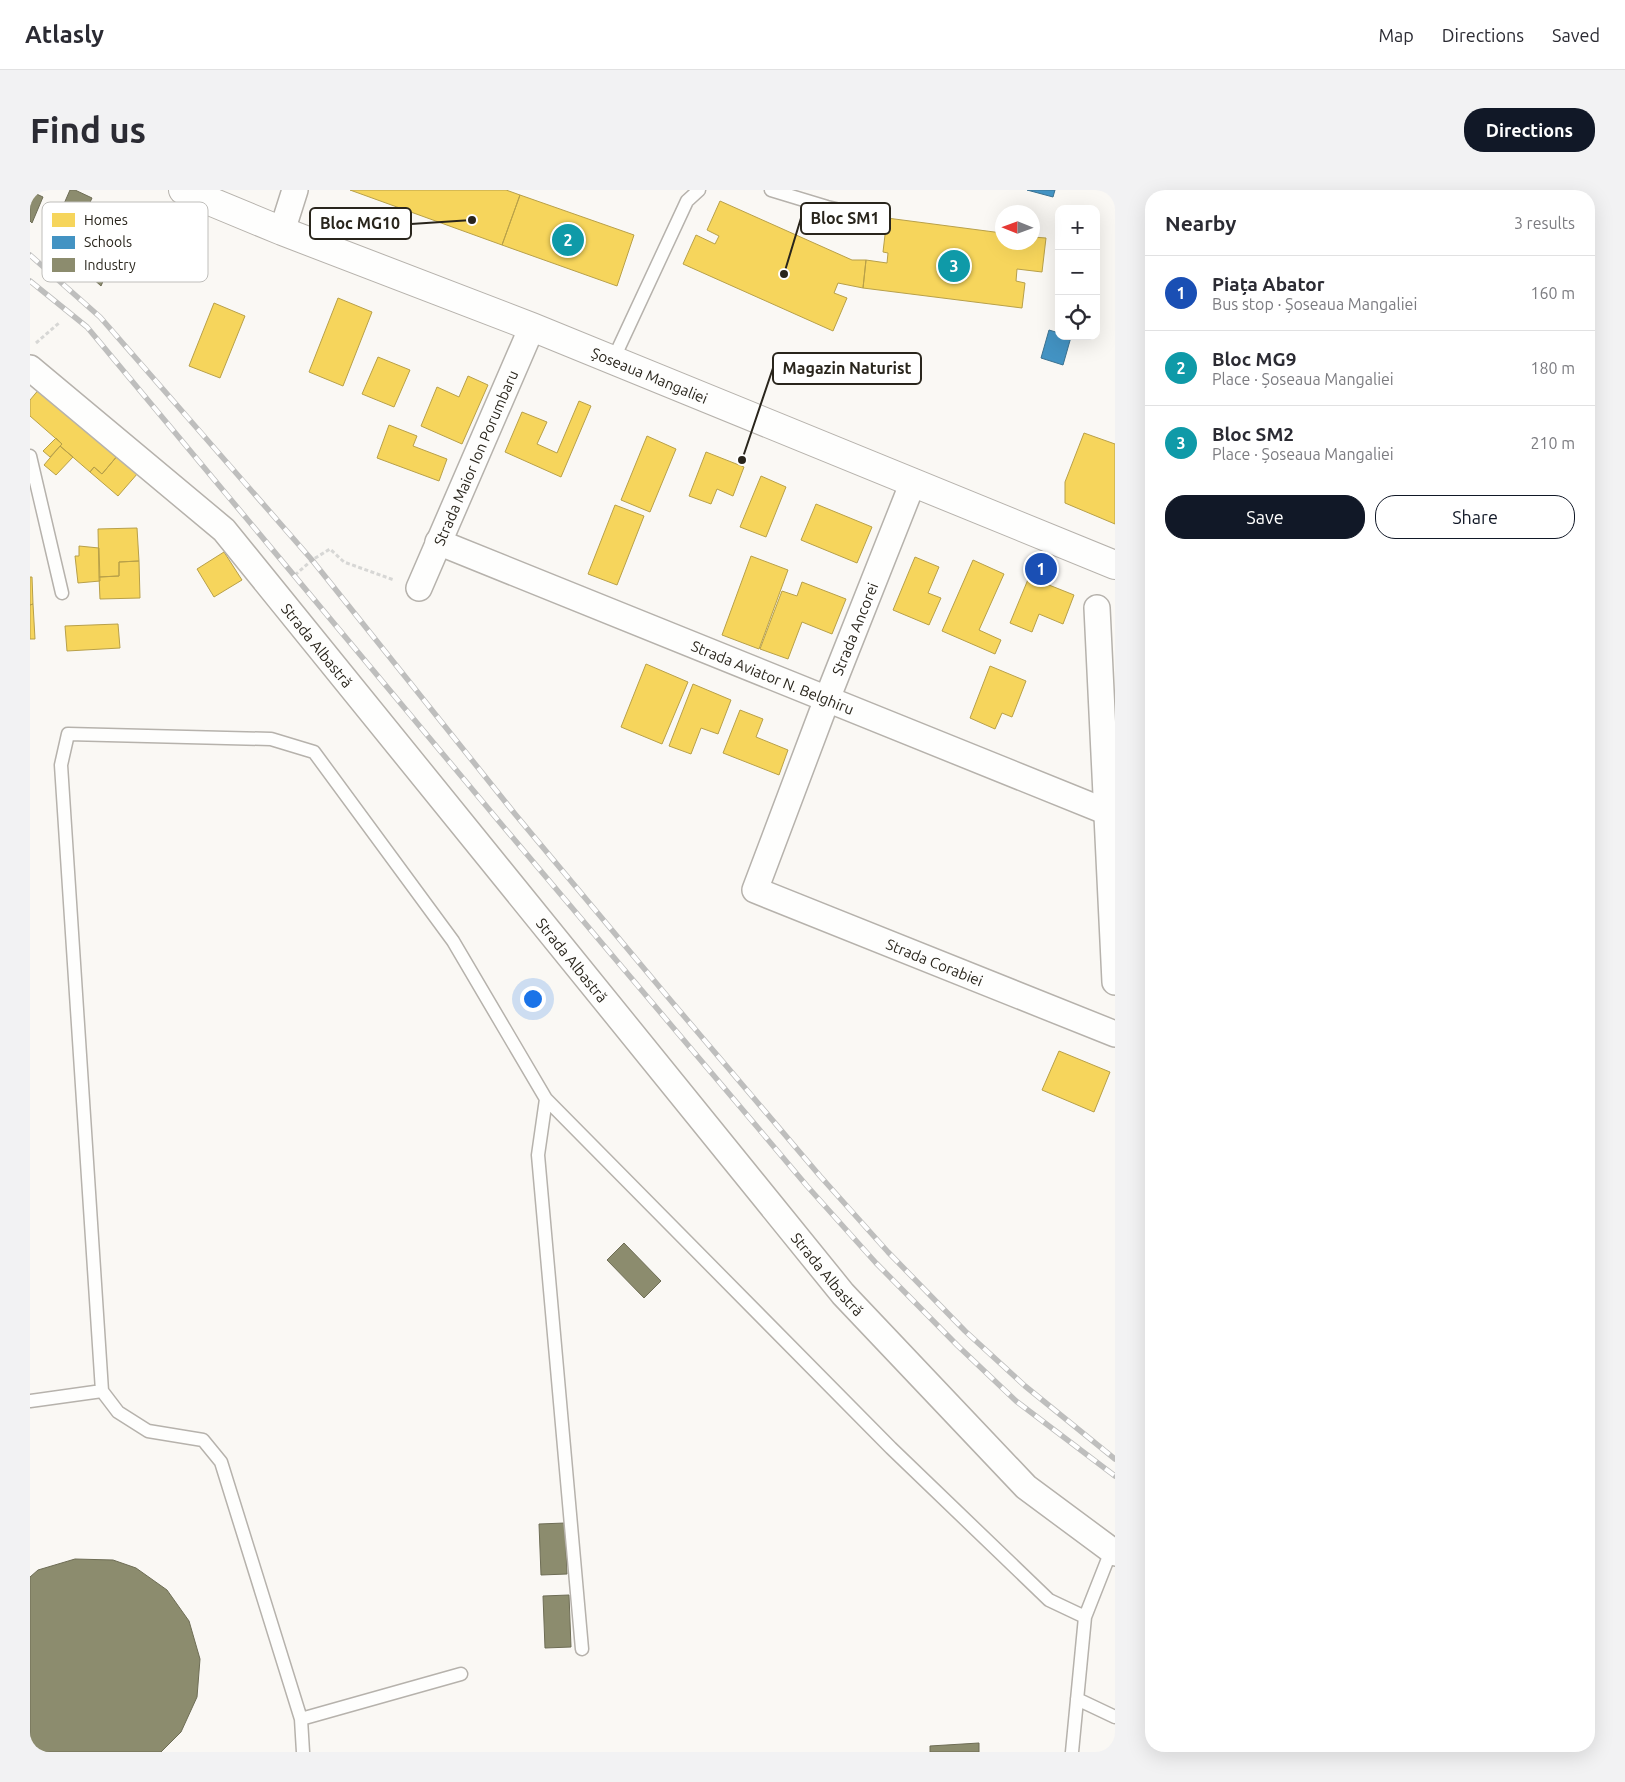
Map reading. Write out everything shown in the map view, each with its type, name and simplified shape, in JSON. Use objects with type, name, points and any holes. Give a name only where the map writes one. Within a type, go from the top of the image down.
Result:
[{"type":"street","name":"Șoseaua Mangaliei","points":[[183,190],[282,231],[532,327],[1115,565]]},
{"type":"street","points":[[282,231],[295,190]]},
{"type":"street","name":"Strada Maior Ion Porumbaru","points":[[419,588],[532,327]]},
{"type":"street","name":"Strada Albastră","points":[[30,368],[224,530],[843,1294],[1026,1487],[1113,1552]]},
{"type":"street","name":"Strada Ancorei","points":[[756,890],[827,699],[914,482]]},
{"type":"street","name":"Strada Aviator N. Belghiru","points":[[438,542],[1107,812]]},
{"type":"street","points":[[1097,608],[1107,812],[1112,864],[1115,982]]},
{"type":"street","name":"Strada Corabiei","points":[[756,890],[1115,1034]]},
{"type":"lane","points":[[613,360],[687,201],[699,190]]},
{"type":"lane","points":[[771,190],[827,207],[862,215]]},
{"type":"lane","points":[[30,456],[62,592]]},
{"type":"lane","points":[[303,1752],[301,1719],[221,1462],[203,1440],[148,1431],[118,1412],[102,1391],[61,765],[68,734],[271,738],[314,752],[453,940],[546,1099],[891,1448],[1049,1600],[1085,1617]]},
{"type":"lane","points":[[546,1099],[538,1155],[582,1649]]},
{"type":"lane","points":[[30,1401],[102,1391]]},
{"type":"lane","points":[[1072,1752],[1085,1617],[1113,1552]]},
{"type":"lane","points":[[301,1719],[461,1674]]},
{"type":"lane","points":[[1077,1699],[1115,1717]]},
{"type":"path","points":[[30,348],[59,323]]},
{"type":"path","points":[[289,579],[330,549],[344,562],[383,577]]},
{"type":"building: Homes","points":[[350,190],[506,190],[520,195],[502,245]]},
{"type":"building: Homes","points":[[520,195],[634,235],[617,286],[502,245]]},
{"type":"building: Homes","points":[[720,201],[852,260],[866,260],[863,288],[838,283],[834,293],[847,298],[833,331],[683,264],[696,235],[715,244],[719,236],[707,230]]},
{"type":"building: Homes","points":[[887,218],[995,232],[995,250],[1040,250],[1040,238],[1046,238],[1042,272],[1017,269],[1016,281],[1025,283],[1022,308],[863,288],[866,260],[887,263],[888,253],[883,252]]},
{"type":"building: Homes","points":[[338,298],[372,312],[343,386],[309,372]]},
{"type":"building: Homes","points":[[214,303],[245,316],[220,378],[189,366]]},
{"type":"building: Homes","points":[[378,357],[410,370],[394,407],[362,394]]},
{"type":"building: Homes","points":[[468,376],[488,385],[462,444],[421,426],[437,387],[459,397]]},
{"type":"building: Homes","points":[[40,388],[118,455],[102,474],[94,467],[90,472],[30,416],[30,400]]},
{"type":"building: Homes","points":[[579,401],[591,406],[561,477],[505,452],[522,412],[547,422],[537,444],[557,453]]},
{"type":"building: Homes","points":[[389,425],[417,436],[413,446],[447,459],[439,481],[377,458]]},
{"type":"building: Homes","points":[[1084,433],[1115,444],[1115,524],[1065,503],[1065,482]]},
{"type":"building: Homes","points":[[647,436],[676,449],[650,512],[621,500]]},
{"type":"building: Homes","points":[[56,438],[62,444],[50,457],[43,451]]},
{"type":"building: Homes","points":[[60,446],[73,457],[56,475],[44,465]]},
{"type":"building: Homes","points":[[706,452],[744,467],[733,496],[717,489],[711,504],[689,496]]},
{"type":"building: Homes","points":[[118,455],[138,473],[118,496],[90,472],[94,467],[102,474]]},
{"type":"building: Homes","points":[[761,476],[786,487],[766,537],[740,527]]},
{"type":"building: Homes","points":[[816,504],[872,527],[857,563],[801,540]]},
{"type":"building: Homes","points":[[615,505],[644,516],[617,585],[588,574]]},
{"type":"building: Homes","points":[[137,528],[139,561],[119,562],[119,576],[99,577],[98,529]]},
{"type":"building: Homes","points":[[79,546],[99,548],[100,581],[78,583],[75,556],[79,556]]},
{"type":"building: Homes","points":[[224,552],[242,580],[214,597],[197,569]]},
{"type":"building: Homes","points":[[751,556],[788,570],[759,649],[722,635]]},
{"type":"building: Homes","points":[[915,557],[939,567],[928,593],[941,598],[929,625],[893,610]]},
{"type":"building: Homes","points":[[973,560],[1004,574],[979,630],[1001,640],[995,654],[942,631]]},
{"type":"building: Homes","points":[[139,561],[140,598],[100,599],[99,577],[119,576],[119,562]]},
{"type":"building: Homes","points":[[30,577],[32,577],[33,604],[30,605]]},
{"type":"building: Homes","points":[[1029,577],[1074,595],[1063,624],[1039,614],[1032,632],[1010,623]]},
{"type":"building: Homes","points":[[802,582],[846,599],[832,634],[802,622],[788,659],[760,649],[782,591],[797,596]]},
{"type":"building: Homes","points":[[33,604],[35,639],[30,639],[30,605]]},
{"type":"building: Homes","points":[[118,624],[120,648],[67,651],[65,626]]},
{"type":"building: Homes","points":[[646,664],[688,682],[662,744],[621,727]]},
{"type":"building: Homes","points":[[990,666],[1026,681],[1012,717],[1002,713],[995,729],[970,718]]},
{"type":"building: Homes","points":[[693,684],[731,700],[718,734],[701,728],[691,754],[669,746]]},
{"type":"building: Homes","points":[[740,710],[763,719],[756,737],[788,750],[779,775],[723,753]]},
{"type":"building: Homes","points":[[1059,1051],[1110,1072],[1094,1112],[1042,1090]]},
{"type":"building: Schools","points":[[1027,190],[1055,190],[1053,197]]},
{"type":"building: Schools","points":[[1049,330],[1055,332],[1055,340],[1070,340],[1063,365],[1041,358]]},
{"type":"building: Industry","points":[[70,190],[75,190],[92,198],[90,202],[65,202]]},
{"type":"building: Industry","points":[[30,191],[43,197],[32,223],[30,221]]},
{"type":"building: Industry","points":[[624,1243],[661,1281],[644,1298],[607,1260]]},
{"type":"building: Industry","points":[[565,1523],[567,1574],[541,1575],[539,1524]]},
{"type":"building: Industry","points":[[75,1559],[113,1560],[136,1568],[167,1590],[189,1621],[200,1659],[197,1697],[181,1732],[161,1752],[30,1752],[30,1577],[38,1570]]},
{"type":"building: Industry","points":[[569,1595],[571,1647],[545,1648],[543,1596]]},
{"type":"building: Industry","points":[[979,1743],[979,1752],[930,1752],[930,1746]]},
{"type":"railway","points":[[30,255],[42,266]]},
{"type":"railway","points":[[30,281],[87,327],[502,825],[807,1186],[876,1263],[958,1346],[1016,1401],[1115,1476]]},
{"type":"railway","points":[[60,282],[100,317],[312,560],[515,814],[820,1176],[888,1252],[965,1331],[1025,1386],[1115,1459]]},
{"type":"place","name":"Bloc MG10","points":[[472,220]]},
{"type":"place","name":"Bloc MG9","points":[[568,240]]},
{"type":"place","name":"Bloc SM2","points":[[954,266]]},
{"type":"place","name":"Bloc SM1","points":[[784,274]]},
{"type":"place","name":"Magazin Naturist","points":[[742,460]]},
{"type":"place","name":"Piața Abator","points":[[1041,569]]}]
